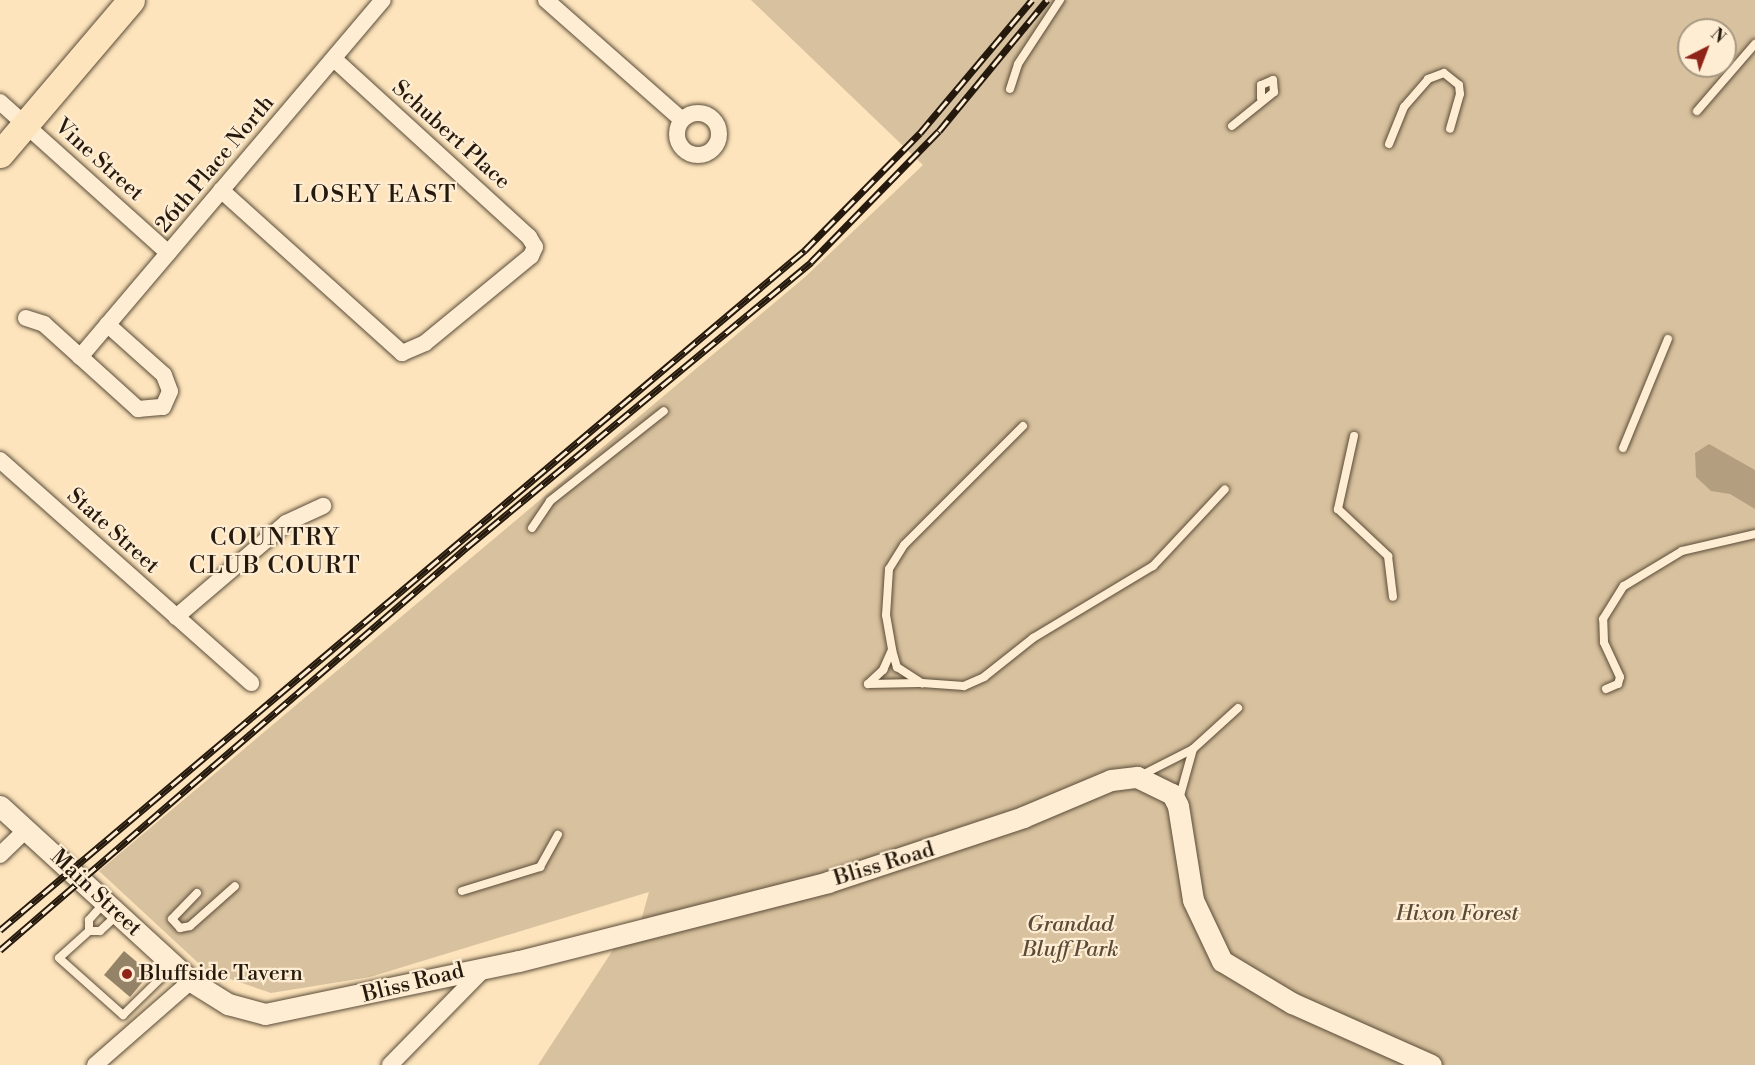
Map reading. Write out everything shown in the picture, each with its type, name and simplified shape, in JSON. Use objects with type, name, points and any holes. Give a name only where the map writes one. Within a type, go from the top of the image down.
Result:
[{"type":"main road","points":[[0,154],[131,0]]},
{"type":"street","name":"26th Place North","points":[[80,357],[383,0]]},
{"type":"street","points":[[546,0],[682,120]]},
{"type":"street","name":"Schubert Place","points":[[221,190],[402,353],[425,343],[535,248],[334,59]]},
{"type":"street","name":"Vine Street","points":[[0,102],[168,252]]},
{"type":"street","points":[[26,318],[44,324],[138,409],[157,410],[169,400],[164,375],[107,324]]},
{"type":"street","name":"State Street","points":[[0,460],[251,683]]},
{"type":"street","points":[[176,617],[286,523],[323,506]]},
{"type":"street","points":[[1137,777],[1172,795],[1178,806],[1193,900],[1222,961],[1292,1003],[1431,1065]]},
{"type":"street","name":"Bliss Road","points":[[191,981],[246,1011],[288,1013],[828,882],[1014,821],[1111,780],[1137,777]]},
{"type":"street","name":"Main Street","points":[[0,806],[191,981]]},
{"type":"street","points":[[0,855],[27,829]]},
{"type":"street","points":[[390,1065],[489,964]]},
{"type":"street","points":[[94,1065],[191,981]]},
{"type":"lane","points":[[1010,89],[1018,64],[1060,0]]},
{"type":"lane","points":[[1697,111],[1755,44]]},
{"type":"lane","points":[[1389,144],[1404,107],[1428,79],[1444,74],[1459,85],[1460,94],[1450,129]]},
{"type":"lane","points":[[1232,126],[1261,98]]},
{"type":"lane","points":[[1623,448],[1668,339]]},
{"type":"lane","points":[[532,528],[543,507],[664,411]]},
{"type":"lane","points":[[922,683],[897,667],[892,650],[886,615],[894,558],[1023,426]]},
{"type":"lane","points":[[1354,436],[1338,509],[1388,556],[1393,597]]},
{"type":"lane","points":[[892,650],[883,670],[868,684],[922,683],[964,686],[984,677],[1033,638],[1152,566],[1225,489]]},
{"type":"lane","points":[[1606,689],[1618,684],[1620,676],[1604,642],[1603,619],[1624,586],[1682,551],[1755,534]]},
{"type":"lane","points":[[1137,777],[1193,749],[1238,708]]},
{"type":"lane","points":[[1178,806],[1193,749]]},
{"type":"lane","points":[[462,891],[540,867],[558,835]]},
{"type":"lane","points":[[197,893],[172,919],[180,928],[190,926],[235,886]]},
{"type":"lane","points":[[89,931],[89,920],[112,908]]},
{"type":"lane","points":[[112,908],[100,931],[89,931],[59,958],[123,1015],[174,965]]},
{"type":"green space","points":[[751,0],[1755,0],[1755,1065],[538,1065],[622,936],[638,932],[649,892],[370,977],[271,993],[207,971],[99,871],[805,277],[923,165]]},
{"type":"shaded area","points":[[1709,444],[1755,470],[1755,509],[1730,494],[1711,491],[1696,477],[1695,453]]},
{"type":"building","name":"Bluffside Tavern","points":[[124,951],[150,973],[130,997],[104,975]]},
{"type":"railway","points":[[0,930],[805,250],[920,133],[1032,0]]},
{"type":"railway","points":[[0,950],[467,547],[811,262],[939,131],[1047,0]]},
{"type":"place","name":"Bluffside Tavern","points":[[127,974]]},
{"type":"district","name":"LOSEY EAST","points":[[375,196]]},
{"type":"district","name":"COUNTRY CLUB COURT","points":[[275,553]]},
{"type":"park label","name":"Hixon Forest","points":[[1457,914]]},
{"type":"park label","name":"Grandad Bluff Park","points":[[1070,936]]}]
